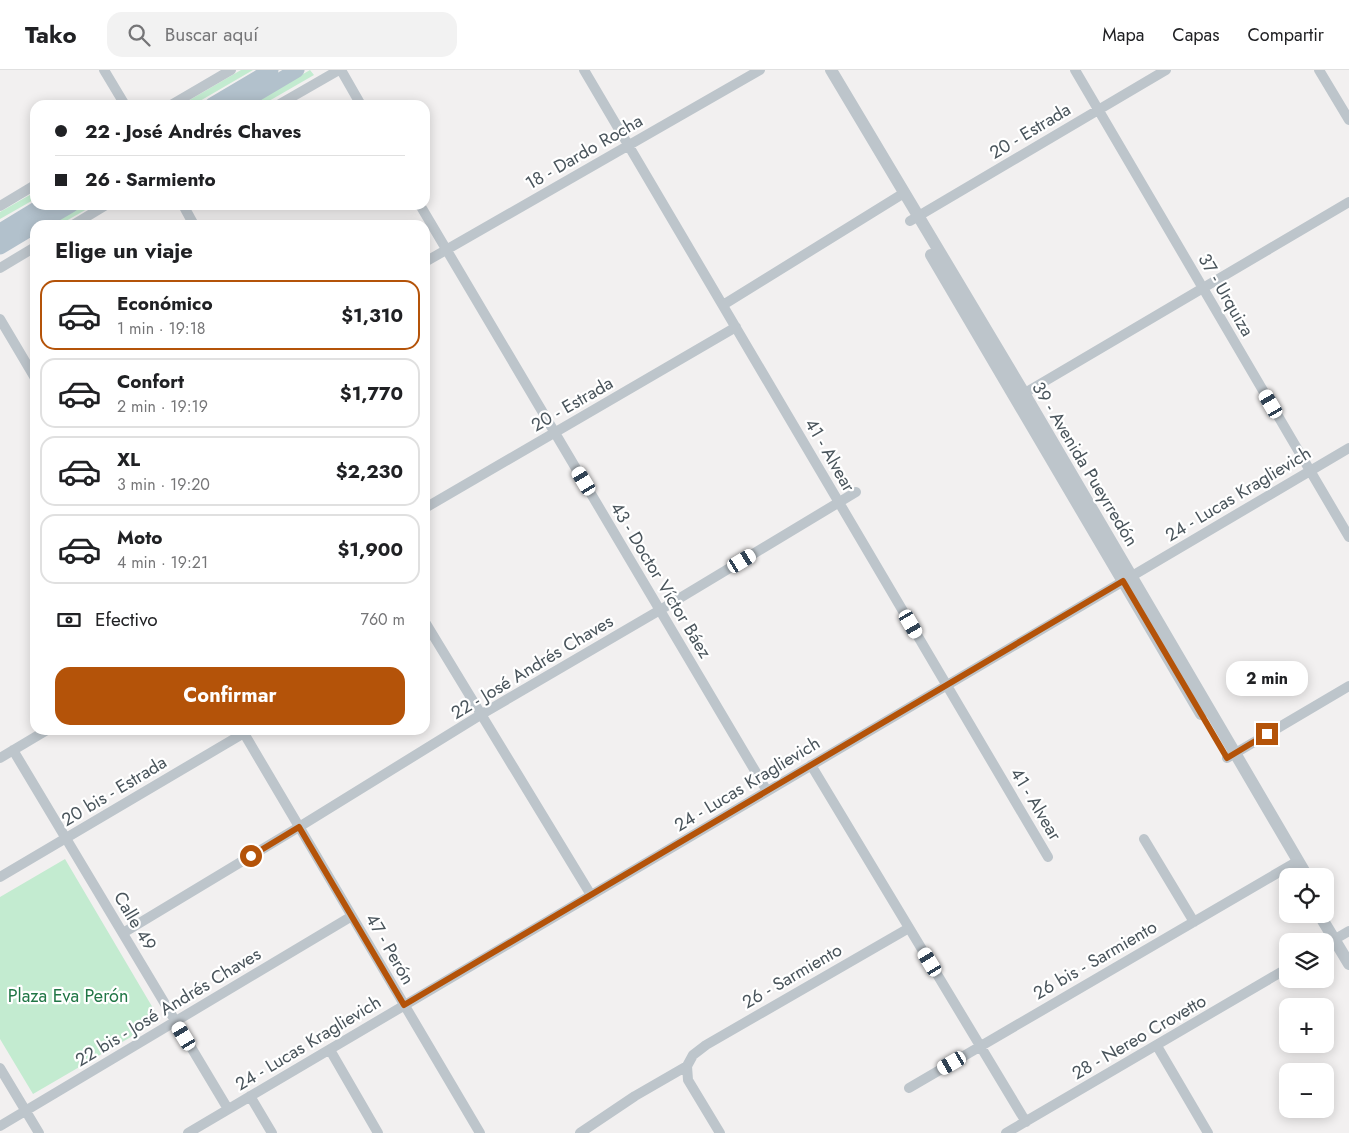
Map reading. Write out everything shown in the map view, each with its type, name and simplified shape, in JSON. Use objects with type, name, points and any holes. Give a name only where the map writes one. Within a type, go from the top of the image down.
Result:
[{"type":"main road","points":[[220,100],[271,70]]},
{"type":"main road","points":[[246,100],[297,70]]},
{"type":"main road","points":[[0,231],[35,210]]},
{"type":"main road","points":[[46,220],[63,210]]},
{"type":"main road","points":[[0,247],[30,230]]},
{"type":"street","points":[[104,70],[122,100]]},
{"type":"street","points":[[180,100],[231,70]]},
{"type":"street","points":[[287,100],[340,70],[358,100]]},
{"type":"street","name":"41 - Alvear","points":[[584,70],[1048,857]]},
{"type":"street","name":"18 - Dardo Rocha","points":[[430,259],[760,70]]},
{"type":"street","name":"39 - Avenida Pueyrredón","points":[[821,70],[914,218],[1295,867]]},
{"type":"street","name":"39 - Avenida Pueyrredón","points":[[831,70],[900,196]]},
{"type":"street","name":"37 - Urquiza","points":[[1075,70],[1349,537]]},
{"type":"street","name":"20 - Estrada","points":[[914,218],[1166,70]]},
{"type":"street","points":[[1320,70],[1349,120]]},
{"type":"street","points":[[0,206],[30,189]]},
{"type":"street","points":[[723,304],[900,196]]},
{"type":"street","points":[[1019,396],[1349,202]]},
{"type":"street","points":[[81,220],[98,210]]},
{"type":"street","name":"43 - Doctor Víctor Báez","points":[[430,222],[767,791]]},
{"type":"street","points":[[0,268],[30,250]]},
{"type":"street","points":[[0,319],[30,370]]},
{"type":"street","name":"20 - Estrada","points":[[430,505],[736,327]]},
{"type":"street","name":"24 - Lucas Kraglievich","points":[[188,1133],[1349,448]]},
{"type":"street","name":"22 - José Andrés Chaves","points":[[122,933],[482,714],[856,492]]},
{"type":"street","points":[[430,630],[591,895]]},
{"type":"street","points":[[1231,756],[1349,686]]},
{"type":"street","points":[[0,758],[38,735]]},
{"type":"street","name":"20 bis - Estrada","points":[[0,877],[238,735]]},
{"type":"street","name":"47 - Perón","points":[[245,735],[480,1133]]},
{"type":"street","name":"Calle 49","points":[[13,750],[228,1110]]},
{"type":"street","points":[[812,765],[1026,1122]]},
{"type":"street","points":[[1144,839],[1194,922]]},
{"type":"street","name":"26 bis - Sarmiento","points":[[909,1088],[1194,922],[1295,867]]},
{"type":"street","name":"22 bis - José Andrés Chaves","points":[[0,1126],[352,916]]},
{"type":"street","points":[[1326,923],[1338,938],[1349,947]]},
{"type":"street","points":[[1332,923],[1349,964]]},
{"type":"street","name":"26 - Sarmiento","points":[[687,1066],[693,1055],[706,1045],[910,928]]},
{"type":"street","name":"28 - Nereo Crovetto","points":[[1006,1133],[1279,973]]},
{"type":"street","points":[[1157,1046],[1208,1133]]},
{"type":"street","points":[[330,1050],[378,1133]]},
{"type":"street","points":[[580,1133],[635,1096],[687,1066],[688,1080],[720,1133]]},
{"type":"street","points":[[0,1068],[39,1133]]},
{"type":"street","points":[[250,1096],[272,1133]]},
{"type":"green space","points":[[241,70],[253,70],[202,100],[190,100]]},
{"type":"green space","points":[[310,70],[314,75],[271,100],[259,100]]},
{"type":"green space","points":[[30,195],[30,202],[0,219],[0,212]]},
{"type":"green space","points":[[73,210],[85,210],[68,220],[56,220]]},
{"type":"green space","name":"Plaza Eva Perón","points":[[65,859],[160,1020],[33,1094],[0,1039],[0,897]]},
{"type":"route","points":[[251,856],[299,827],[404,1005],[1123,581],[1227,758],[1267,734]]}]
